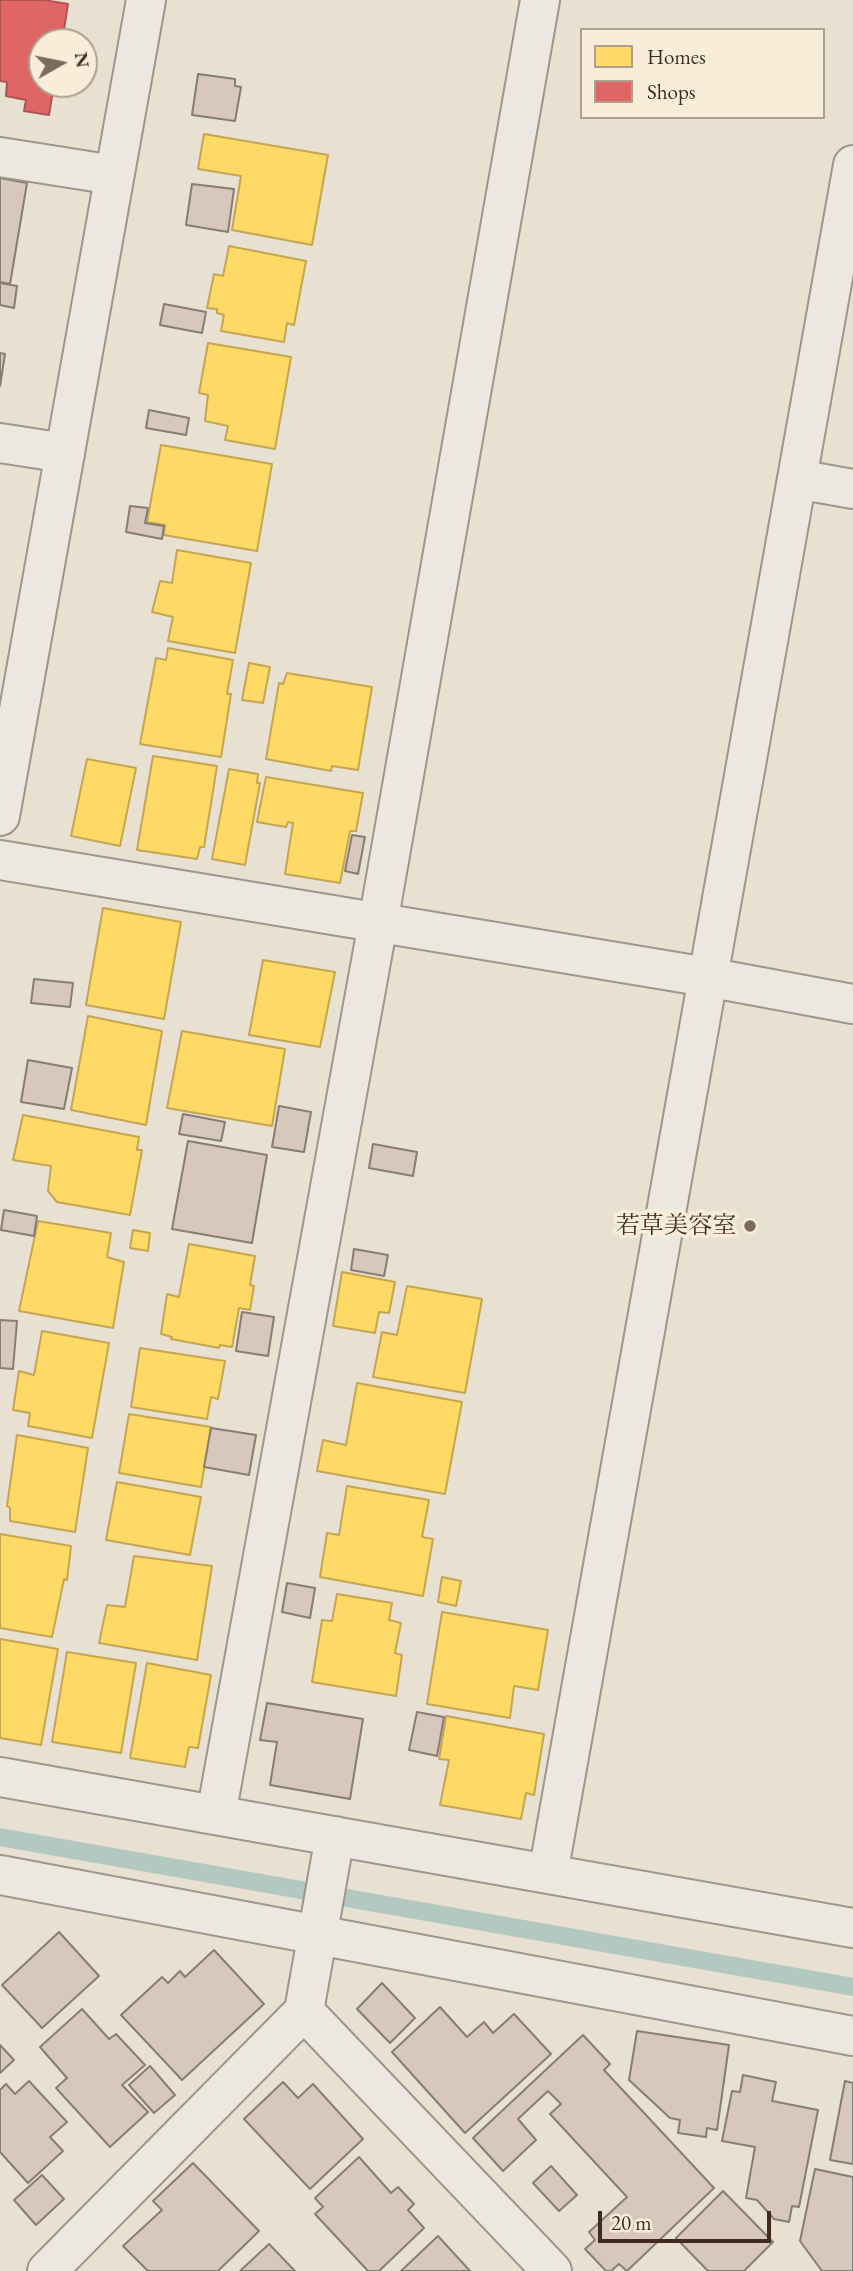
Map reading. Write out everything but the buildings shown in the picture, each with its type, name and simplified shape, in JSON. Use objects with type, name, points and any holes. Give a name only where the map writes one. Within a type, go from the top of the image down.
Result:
[{"type":"street","points":[[0,816],[9,707],[65,453],[146,0]]},
{"type":"street","points":[[216,1815],[378,923],[540,0]]},
{"type":"street","points":[[0,157],[114,175]]},
{"type":"street","points":[[548,1874],[853,165]]},
{"type":"street","points":[[0,443],[65,453]]},
{"type":"street","points":[[797,479],[853,489]]},
{"type":"street","points":[[0,860],[707,977],[853,1004]]},
{"type":"street","points":[[0,1777],[853,1928]]},
{"type":"street","points":[[61,2266],[304,2011],[335,1836]]},
{"type":"street","points":[[0,1875],[322,1907],[853,2036]]},
{"type":"street","points":[[304,2011],[552,2271]]},
{"type":"waterway","points":[[0,1837],[853,1987]]},
{"type":"place","name":"若草美容室","points":[[750,1226]]}]
